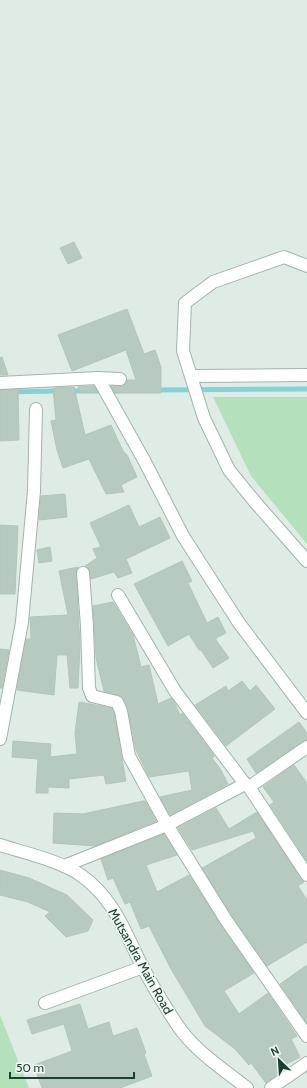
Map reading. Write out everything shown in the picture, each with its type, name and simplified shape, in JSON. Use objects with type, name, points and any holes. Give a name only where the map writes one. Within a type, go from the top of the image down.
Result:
[{"type":"street","points":[[307,266],[284,257],[213,282],[185,303],[183,351],[204,418],[229,470],[307,561]]},
{"type":"street","points":[[192,376],[307,375]]},
{"type":"street","points":[[98,378],[145,462],[183,536],[239,623],[307,713]]},
{"type":"street","points":[[0,383],[98,378],[120,379]]},
{"type":"street","points":[[0,739],[22,622],[34,491],[36,409]]},
{"type":"street","points":[[83,573],[87,626],[89,688],[92,696],[117,702],[121,711],[128,756],[167,825],[226,920],[307,1036]]},
{"type":"street","points":[[118,595],[175,691],[247,786],[307,875]]},
{"type":"street","points":[[64,866],[167,825],[247,786],[307,747]]},
{"type":"street","name":"Mutsandra Main Road","points":[[0,845],[64,866],[82,876],[103,895],[117,914],[142,966],[176,1024],[191,1044],[247,1088]]},
{"type":"street","points":[[45,1004],[142,966]]},
{"type":"street","points":[[271,1088],[307,1062]]},
{"type":"green space","points":[[213,397],[307,397],[307,544],[251,476]]},
{"type":"green space","points":[[0,1015],[29,1088],[0,1088]]},
{"type":"building","points":[[74,242],[82,258],[68,264],[60,248]]},
{"type":"building","points":[[127,309],[144,354],[155,350],[161,367],[161,393],[114,392],[111,386],[123,386],[127,380],[136,380],[126,350],[72,371],[58,335]]},
{"type":"building","points":[[2,357],[8,375],[0,375],[0,358]]},
{"type":"building","points":[[94,386],[97,392],[80,392],[78,387]]},
{"type":"building","points":[[74,387],[85,435],[111,425],[123,451],[127,455],[137,477],[121,485],[124,492],[106,494],[89,459],[63,468],[57,450],[51,421],[56,420],[53,388]]},
{"type":"building","points":[[0,390],[18,390],[19,440],[0,441]]},
{"type":"building","points":[[65,494],[67,517],[39,520],[41,496]]},
{"type":"building","points":[[129,505],[139,527],[160,517],[170,538],[126,559],[132,573],[118,578],[114,572],[91,579],[89,569],[85,566],[97,558],[93,549],[101,547],[90,523]]},
{"type":"building","points":[[0,525],[18,526],[15,594],[0,594]]},
{"type":"building","points":[[50,547],[52,561],[39,563],[37,550]]},
{"type":"building","points":[[182,561],[192,581],[188,583],[207,623],[218,617],[226,633],[216,638],[216,640],[229,658],[213,668],[189,634],[168,646],[134,584]]},
{"type":"building","points":[[78,567],[76,574],[80,645],[78,688],[70,688],[67,655],[57,655],[54,695],[17,690],[26,639],[31,639],[30,617],[68,615],[59,571]]},
{"type":"building","points":[[113,602],[133,635],[141,667],[149,665],[158,704],[171,698],[180,715],[182,713],[213,754],[214,757],[212,758],[221,770],[228,784],[170,815],[160,797],[192,790],[189,771],[149,777],[136,750],[128,710],[124,699],[119,695],[104,691],[96,658],[93,606]]},
{"type":"building","points":[[0,649],[9,650],[2,688],[0,688]]},
{"type":"building","points":[[242,681],[250,691],[256,685],[275,709],[226,746],[195,705],[226,686],[228,691]]},
{"type":"building","points":[[79,702],[112,708],[126,781],[106,784],[104,775],[69,779],[69,788],[48,787],[48,793],[36,793],[38,759],[12,757],[13,741],[51,744],[50,757],[77,754],[75,733]]},
{"type":"building","points":[[299,722],[307,733],[307,740],[303,741],[256,773],[247,759]]},
{"type":"building","points":[[294,765],[307,783],[307,861],[270,805],[274,802],[263,787]]},
{"type":"building","points":[[145,801],[156,821],[95,846],[53,843],[54,813],[83,814]]},
{"type":"building","points":[[216,808],[229,829],[257,812],[304,882],[298,886],[307,900],[307,942],[267,966],[232,916],[202,868],[256,838],[253,831],[192,850],[178,828]]},
{"type":"building","points":[[164,834],[177,855],[146,865],[157,892],[189,875],[220,924],[254,973],[224,991],[239,1014],[268,993],[297,1036],[291,1039],[300,1057],[279,1068],[282,1071],[266,1083],[251,1063],[249,1065],[235,1049],[205,1026],[171,969],[149,926],[141,929],[130,902],[125,904],[113,878],[108,880],[101,859]]},
{"type":"building","points":[[0,870],[29,878],[67,895],[93,920],[88,931],[66,937],[45,916],[50,912],[28,902],[0,895]]},
{"type":"building","points":[[307,965],[307,1023],[280,984]]},
{"type":"building","points":[[80,1004],[88,1029],[109,1022],[113,1036],[137,1028],[152,1076],[120,1088],[42,1088],[34,1065],[72,1051],[64,1024],[32,1034],[27,1020]]},
{"type":"waterway","points":[[154,390],[307,389]]},
{"type":"waterway","points":[[0,392],[60,391]]},
{"type":"waterway","points":[[68,391],[120,391]]}]
